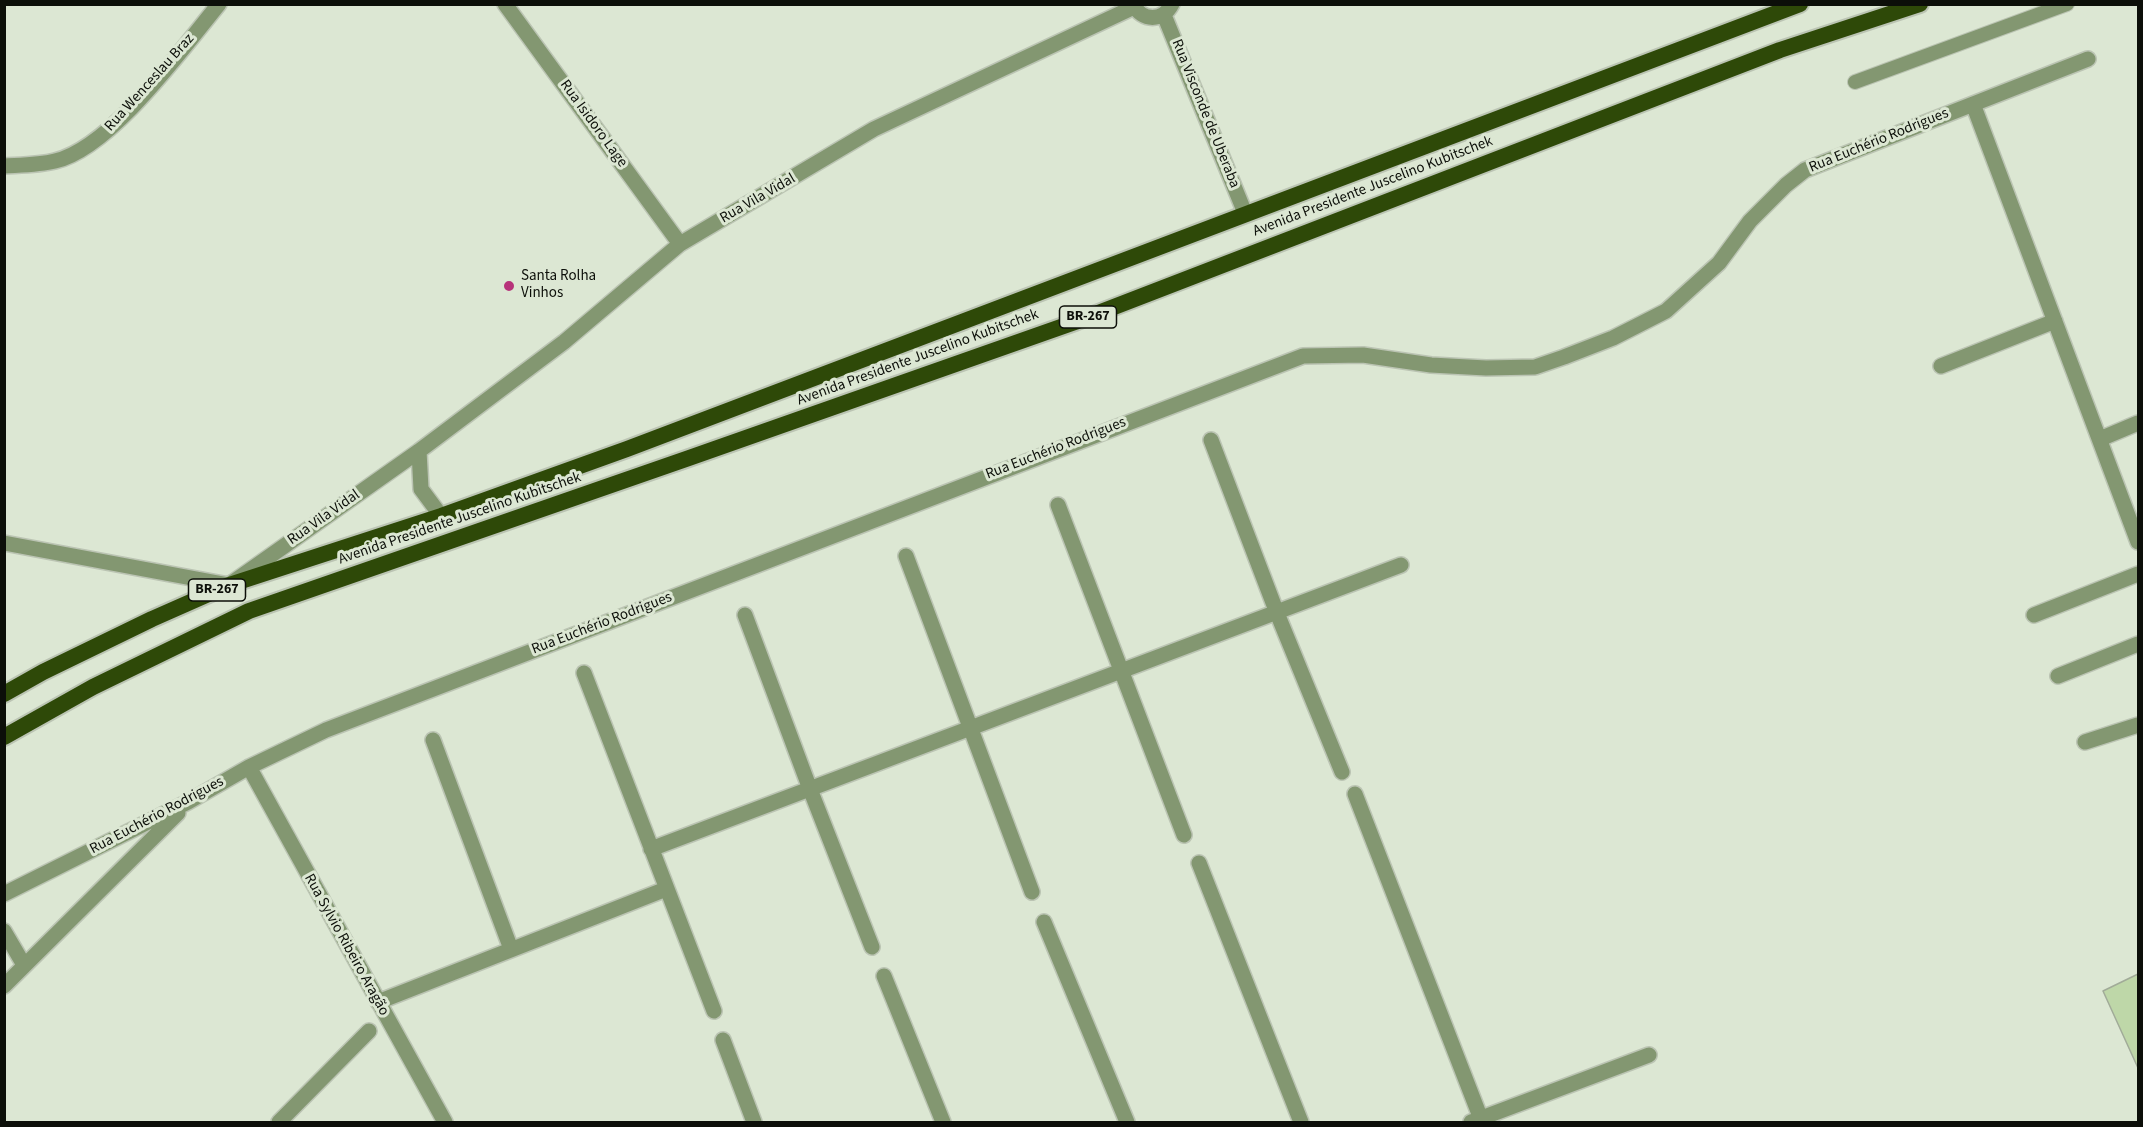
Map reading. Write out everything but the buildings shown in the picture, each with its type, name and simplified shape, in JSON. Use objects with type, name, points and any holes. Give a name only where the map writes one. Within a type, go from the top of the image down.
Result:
[{"type":"highway","name":"Avenida Presidente Juscelino Kubitschek","points":[[4,694],[43,672],[152,619],[230,585],[441,516],[627,449],[1769,10],[1800,4]]},
{"type":"highway","name":"Avenida Presidente Juscelino Kubitschek","points":[[4,737],[93,687],[249,610],[1075,322],[1780,50],[1920,4]]},
{"type":"street","name":"Rua Wenceslau Braz","points":[[4,166],[56,161],[91,145],[119,121],[166,69],[219,4]]},
{"type":"street","name":"Rua Isidoro Lage","points":[[505,4],[680,244]]},
{"type":"street","name":"Rua Vila Vidal","points":[[230,585],[419,451],[564,342],[680,244],[874,129],[1134,6]]},
{"type":"street","points":[[1134,6],[1140,14],[1147,18],[1156,18],[1168,10]]},
{"type":"street","name":"Rua Visconde de Uberaba","points":[[1168,10],[1245,213]]},
{"type":"street","name":"Rua Euchério Rodrigues","points":[[4,894],[188,802],[249,767],[333,727],[1303,356],[1363,355],[1431,365],[1486,368],[1535,367],[1613,338],[1666,311],[1719,263],[1750,221],[1786,185],[1805,170],[2088,59]]},
{"type":"street","points":[[1973,104],[2139,542]]},
{"type":"street","points":[[1941,366],[2055,321]]},
{"type":"street","points":[[2100,439],[2139,423]]},
{"type":"street","points":[[1211,440],[1277,614],[1342,772]]},
{"type":"street","points":[[419,451],[421,489],[441,516]]},
{"type":"street","points":[[1058,506],[1184,835]]},
{"type":"street","points":[[4,543],[230,585]]},
{"type":"street","points":[[906,556],[1032,891]]},
{"type":"street","points":[[651,849],[1120,671],[1277,614],[1401,565]]},
{"type":"street","points":[[2034,615],[2139,574]]},
{"type":"street","points":[[745,615],[872,947]]},
{"type":"street","points":[[2058,676],[2139,644]]},
{"type":"street","points":[[584,673],[714,1011]]},
{"type":"street","points":[[2085,742],[2139,725]]},
{"type":"street","points":[[433,740],[511,949]]},
{"type":"street","name":"Rua Sylvio Ribeiro Aragão","points":[[249,767],[445,1122]]},
{"type":"street","points":[[1355,794],[1476,1121],[1649,1055]]},
{"type":"street","points":[[4,986],[188,802]]},
{"type":"street","points":[[1199,863],[1301,1122]]},
{"type":"street","points":[[378,1002],[666,889]]},
{"type":"street","points":[[1044,922],[1127,1122]]},
{"type":"street","points":[[4,931],[24,964]]},
{"type":"street","points":[[884,976],[943,1122]]},
{"type":"street","points":[[279,1122],[369,1031]]},
{"type":"street","points":[[723,1040],[754,1122]]},
{"type":"lane","points":[[1855,82],[2067,4]]},
{"type":"place","name":"Santa Rolha Vinhos","points":[[509,286]]}]
